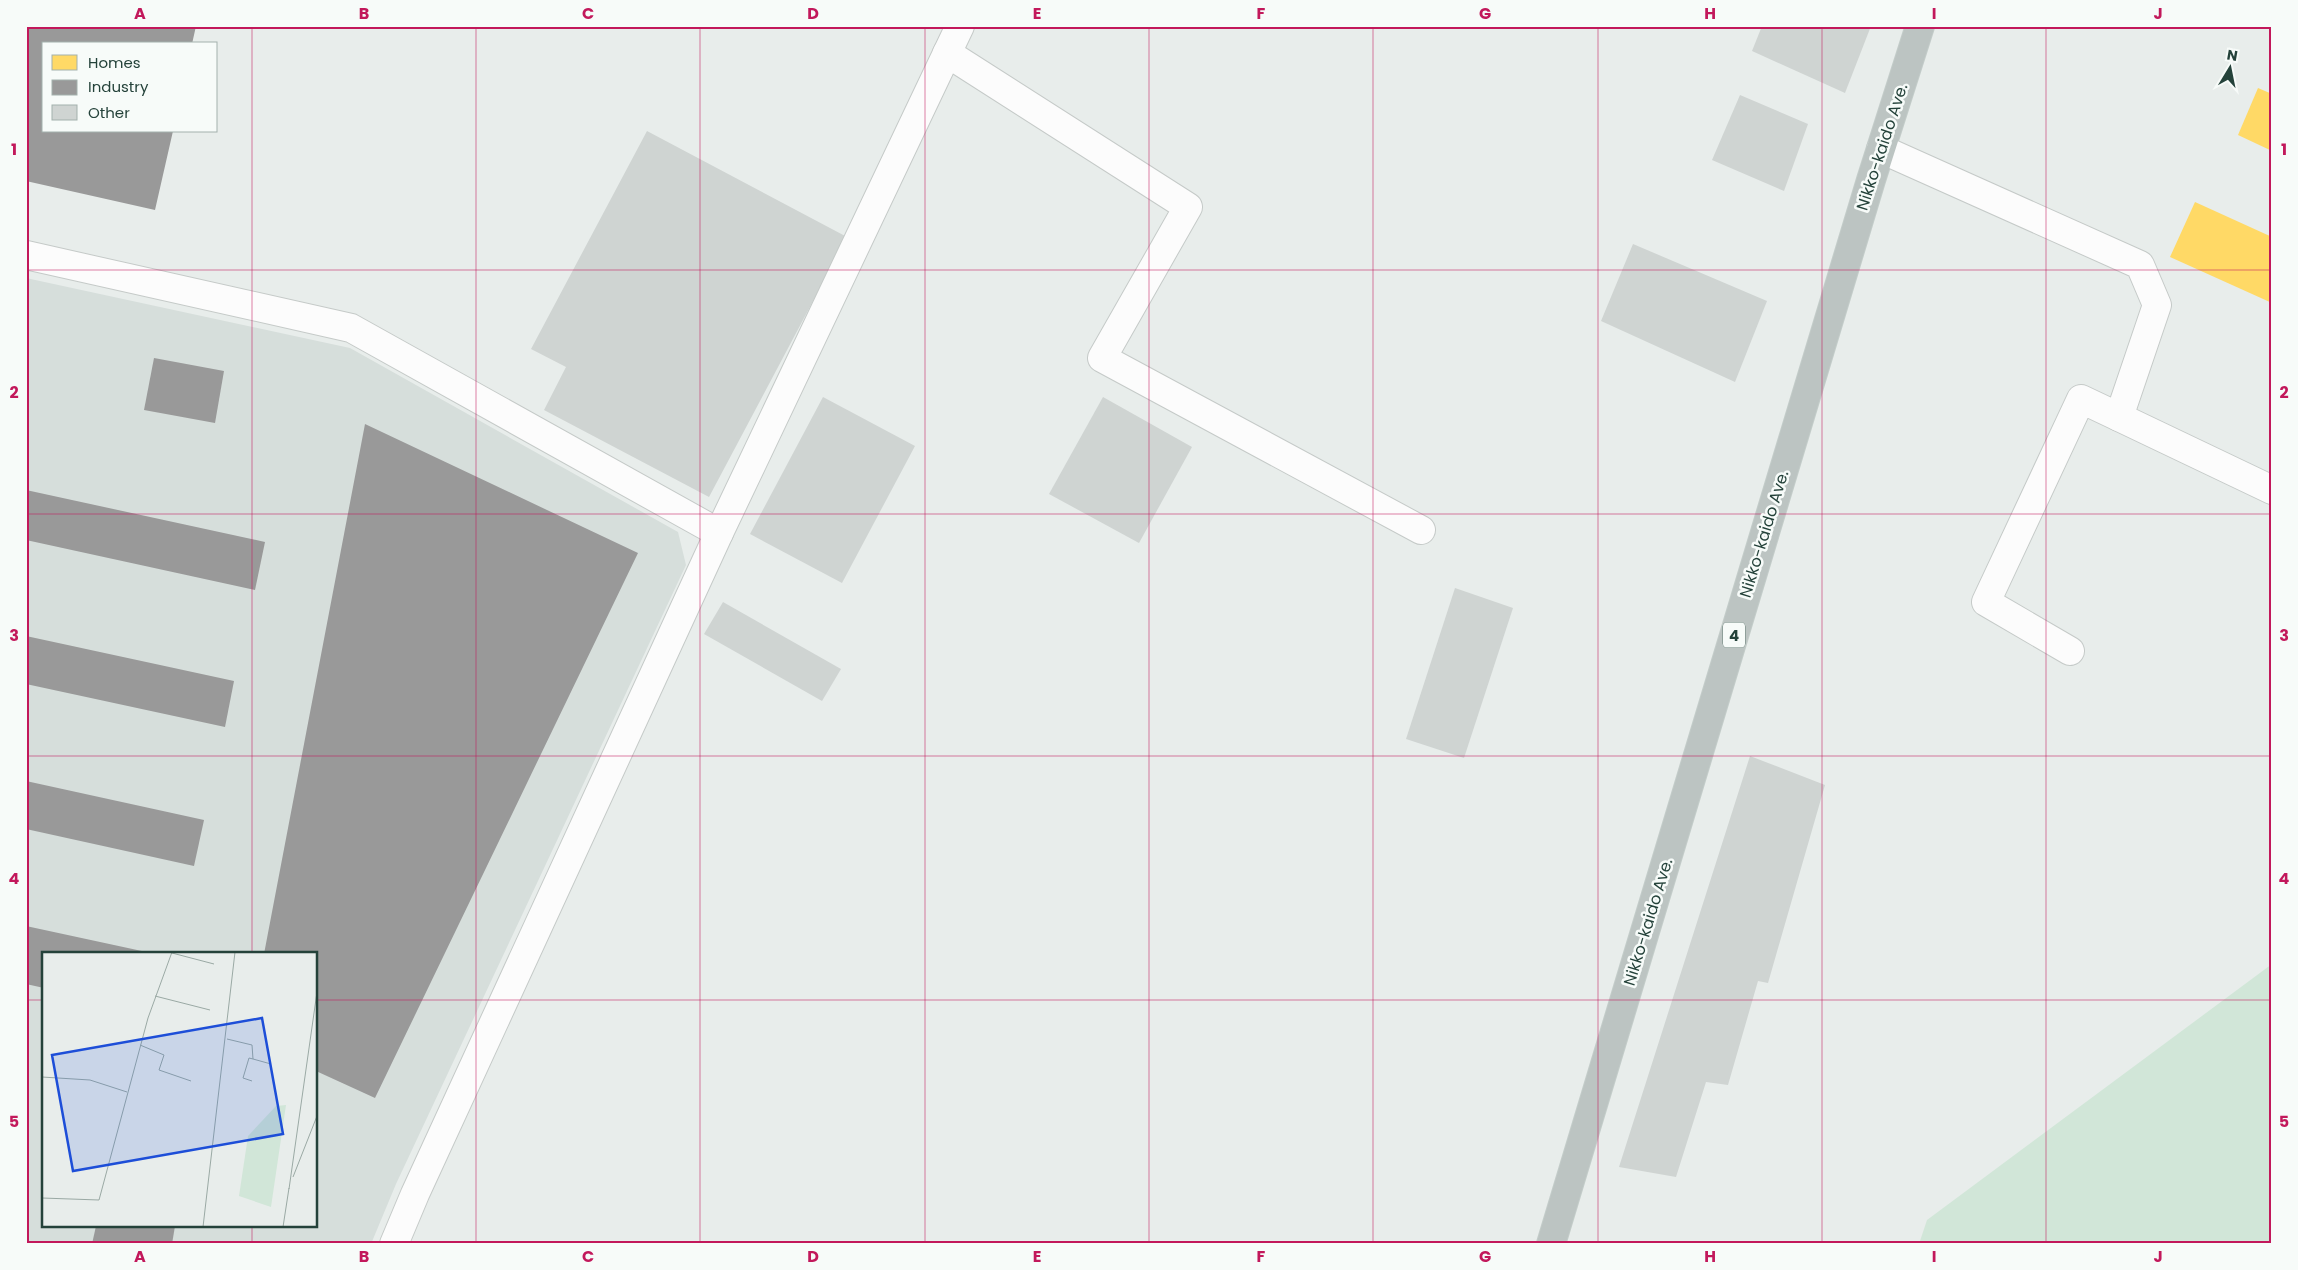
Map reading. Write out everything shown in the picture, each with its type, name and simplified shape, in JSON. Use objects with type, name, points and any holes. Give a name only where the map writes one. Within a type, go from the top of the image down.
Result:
[{"type":"highway","name":"Nikko-kaido Ave.","points":[[1550,1244],[1920,26]]},
{"type":"street","points":[[394,1244],[415,1194],[719,533],[960,26]]},
{"type":"street","points":[[948,53],[1188,207],[1102,358],[1421,530]]},
{"type":"street","points":[[1881,150],[2140,265],[2158,304],[2119,417]]},
{"type":"street","points":[[26,255],[351,328],[719,533]]},
{"type":"street","points":[[2070,651],[1986,602],[2081,399],[2272,490]]},
{"type":"shaded area","points":[[26,278],[350,348],[678,532],[686,565],[396,1184],[371,1244],[26,1244]]},
{"type":"green space","points":[[2272,964],[2272,1244],[1919,1244],[1927,1220]]},
{"type":"building: Homes","points":[[2258,88],[2272,94],[2272,151],[2238,135]]},
{"type":"building: Homes","points":[[2195,202],[2272,237],[2272,303],[2170,257]]},
{"type":"building: Industry","points":[[26,26],[196,26],[192,42],[42,42],[42,132],[173,132],[155,210],[26,181]]},
{"type":"building: Industry","points":[[154,358],[224,371],[215,423],[144,410]]},
{"type":"building: Industry","points":[[365,424],[638,553],[375,1098],[318,1072],[318,952],[264,952]]},
{"type":"building: Industry","points":[[26,490],[265,542],[255,590],[26,540]]},
{"type":"building: Industry","points":[[26,636],[234,681],[225,727],[26,684]]},
{"type":"building: Industry","points":[[26,781],[204,820],[194,866],[26,829]]},
{"type":"building: Industry","points":[[26,926],[146,952],[42,952],[42,988],[26,984]]},
{"type":"building: Industry","points":[[96,1228],[175,1228],[172,1244],[92,1244]]},
{"type":"building: Other","points":[[1762,26],[1871,26],[1845,93],[1752,51]]},
{"type":"building: Other","points":[[1740,95],[1808,124],[1784,191],[1712,160]]},
{"type":"building: Other","points":[[647,131],[847,237],[709,497],[544,410],[566,367],[531,349]]},
{"type":"building: Other","points":[[1633,244],[1767,301],[1735,382],[1601,321]]},
{"type":"building: Other","points":[[823,397],[915,446],[842,583],[750,534]]},
{"type":"building: Other","points":[[1103,397],[1192,447],[1139,543],[1049,494]]},
{"type":"building: Other","points":[[1455,588],[1513,608],[1464,758],[1406,739]]},
{"type":"building: Other","points":[[723,602],[841,669],[822,701],[704,634]]},
{"type":"building: Other","points":[[1750,756],[1825,785],[1768,983],[1758,981],[1728,1085],[1706,1082],[1676,1177],[1619,1167]]}]
